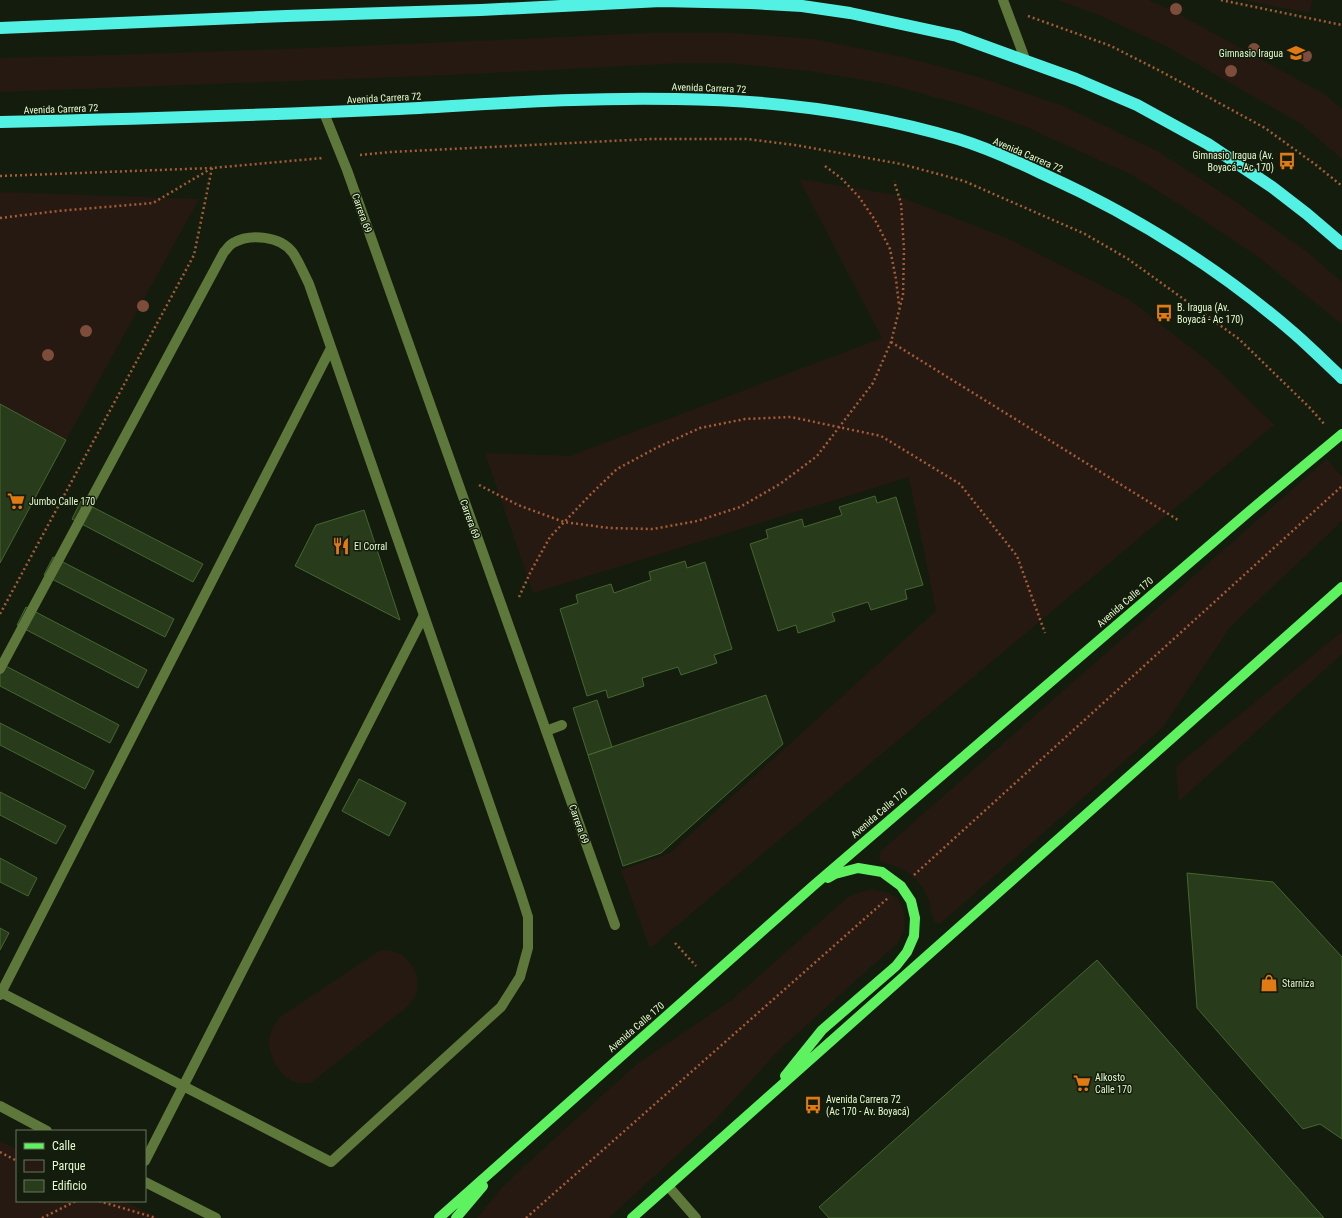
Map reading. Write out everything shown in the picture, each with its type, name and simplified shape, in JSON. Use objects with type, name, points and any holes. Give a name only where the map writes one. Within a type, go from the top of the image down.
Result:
[{"type":"highway","points":[[0,28],[293,15],[481,10],[661,1],[802,6],[850,13],[899,22],[957,36],[1024,59],[1137,105],[1208,144],[1272,187],[1342,244]]},
{"type":"highway","name":"Avenida Carrera 72","points":[[0,122],[324,112],[604,99],[686,99],[750,102],[823,109],[896,124],[959,140],[1020,163],[1079,190],[1186,252],[1250,298],[1296,335],[1342,378]]},
{"type":"main road","name":"Avenida Calle 170","points":[[439,1218],[813,886],[1246,514],[1342,434]]},
{"type":"main road","points":[[632,1218],[1342,587]]},
{"type":"main road","points":[[767,1098],[822,1030],[896,966],[907,952],[914,936],[915,918],[911,901],[901,886],[882,872],[858,868],[835,874],[813,886]]},
{"type":"main road","points":[[456,1218],[506,1158]]},
{"type":"street","points":[[1004,4],[1024,59]]},
{"type":"street","name":"Carrera 69","points":[[324,112],[615,925]]},
{"type":"street","points":[[0,669],[220,258],[231,243],[246,237],[268,238],[280,242],[292,252],[309,284],[528,917],[528,948],[520,977],[501,1007],[331,1162],[1,993],[331,348]]},
{"type":"street","points":[[146,1159],[424,615]]},
{"type":"street","points":[[546,731],[562,725]]},
{"type":"street","points":[[0,1106],[45,1130]]},
{"type":"street","points":[[146,1183],[216,1218]]},
{"type":"street","points":[[668,1186],[696,1218]]},
{"type":"path","points":[[1221,0],[1342,25]]},
{"type":"path","points":[[1004,4],[1111,46],[1164,73],[1265,128],[1342,186]]},
{"type":"path","points":[[0,176],[212,168],[391,152],[650,139],[747,139],[795,145],[901,164],[964,181],[1048,216],[1085,234],[1128,259],[1239,339],[1310,408]]},
{"type":"path","points":[[825,166],[842,178],[859,197],[875,220],[890,249],[896,279],[899,306]]},
{"type":"path","points":[[0,218],[58,211],[153,203],[212,168]]},
{"type":"path","points":[[0,614],[194,255],[212,168]]},
{"type":"path","points":[[475,483],[518,505],[564,522],[609,528],[653,529],[697,521],[740,507],[780,484],[817,456],[840,427],[873,383],[891,342],[903,295],[904,250],[902,203],[894,181]]},
{"type":"path","points":[[891,342],[1178,520]]},
{"type":"path","points":[[516,603],[531,571],[550,537],[617,469],[658,447],[700,428],[745,419],[791,416],[881,436],[960,484],[1017,556],[1045,633]]},
{"type":"path","points":[[526,1218],[901,886],[1342,486]]},
{"type":"path","points":[[675,943],[708,979]]},
{"type":"path","points":[[0,1152],[16,1160]]},
{"type":"path","points":[[42,1218],[74,1202]]},
{"type":"path","points":[[102,1202],[156,1218]]},
{"type":"green space","points":[[1058,0],[1149,0],[1175,12],[1324,94],[1342,109],[1342,159],[1300,123],[1166,46],[1101,16]]},
{"type":"green space","points":[[1243,0],[1312,0],[1310,13]]},
{"type":"green space","points":[[650,33],[732,33],[813,39],[908,58],[982,78],[1063,106],[1159,152],[1236,202],[1306,251],[1342,282],[1342,324],[1257,256],[1132,175],[1024,126],[964,105],[887,84],[810,71],[729,63],[683,63],[450,75],[0,92],[0,58],[244,51]]},
{"type":"green space","points":[[799,179],[895,195],[1009,239],[1130,300],[1215,367],[1274,425],[650,948],[621,870],[670,853],[936,611],[909,477],[533,593],[485,453],[570,456],[882,338]]},
{"type":"green space","points":[[0,192],[199,199],[66,440],[0,404]]},
{"type":"green space","points":[[1327,459],[1342,477],[1342,521],[1230,627],[1163,727],[941,923],[934,921],[926,893],[918,881],[907,872],[888,863],[881,862],[879,857],[881,851]]},
{"type":"green space","points":[[1342,632],[1342,654],[1179,801],[1176,766]]},
{"type":"green space","points":[[872,889],[888,893],[897,898],[903,909],[905,919],[904,930],[897,944],[779,1050],[716,1119],[609,1218],[477,1218],[502,1188],[518,1172],[637,1064],[732,1000],[848,897]]},
{"type":"green space","points":[[381,950],[400,954],[409,962],[416,973],[418,986],[417,992],[408,1006],[312,1082],[301,1083],[293,1081],[287,1077],[277,1067],[269,1047],[270,1034],[280,1017]]},
{"type":"green space","points":[[0,1141],[16,1149],[16,1202],[126,1202],[159,1218],[0,1218]]},
{"type":"building","name":"Jumbo Calle 170","points":[[0,404],[66,440],[0,563]]},
{"type":"building","points":[[875,496],[877,503],[896,497],[923,585],[905,590],[907,599],[871,610],[868,602],[832,613],[835,621],[798,633],[796,625],[778,631],[750,544],[768,538],[766,530],[802,519],[804,527],[842,515],[839,507]]},
{"type":"building","points":[[81,501],[203,564],[193,582],[72,519]]},
{"type":"building","name":"El Corral","points":[[364,510],[400,620],[295,566],[316,525]]},
{"type":"building","points":[[53,557],[174,619],[165,637],[44,575]]},
{"type":"building","points":[[685,561],[687,568],[705,562],[732,649],[714,655],[717,663],[681,675],[678,667],[642,678],[644,686],[608,698],[606,690],[587,696],[560,609],[578,603],[576,595],[611,584],[614,593],[651,580],[649,572]]},
{"type":"building","points":[[26,607],[147,670],[138,688],[17,625]]},
{"type":"building","points":[[0,663],[119,725],[110,743],[0,686]]},
{"type":"building","points":[[766,695],[783,744],[661,853],[623,866],[588,755]]},
{"type":"building","points":[[597,700],[612,747],[588,755],[573,708]]},
{"type":"building","points":[[0,723],[94,771],[85,789],[0,745]]},
{"type":"building","points":[[359,779],[406,803],[389,836],[342,811]]},
{"type":"building","points":[[0,792],[66,826],[56,844],[0,815]]},
{"type":"building","points":[[0,858],[37,878],[28,896],[0,882]]},
{"type":"building","name":"Starniza","points":[[1187,873],[1273,882],[1342,957],[1342,1139],[1320,1124],[1303,1129],[1197,1008]]},
{"type":"building","points":[[0,928],[9,933],[0,950]]},
{"type":"building","name":"Alkosto Calle 170","points":[[1097,960],[1324,1218],[829,1218],[819,1207]]},
{"type":"place","name":"Gimnasio Iragua","points":[[1296,53]]},
{"type":"place","name":"Gimnasio Iragua (Av. Boyacá - Ac 170)","points":[[1287,161]]},
{"type":"place","name":"B. Iragua (Av. Boyacá - Ac 170)","points":[[1164,313]]},
{"type":"place","name":"Jumbo Calle 170","points":[[16,501]]},
{"type":"place","name":"El Corral","points":[[341,546]]},
{"type":"place","name":"Starniza","points":[[1269,983]]},
{"type":"place","name":"Alkosto Calle 170","points":[[1082,1083]]},
{"type":"place","name":"Avenida Carrera 72 (Ac 170 - Av. Boyacá)","points":[[813,1105]]}]
